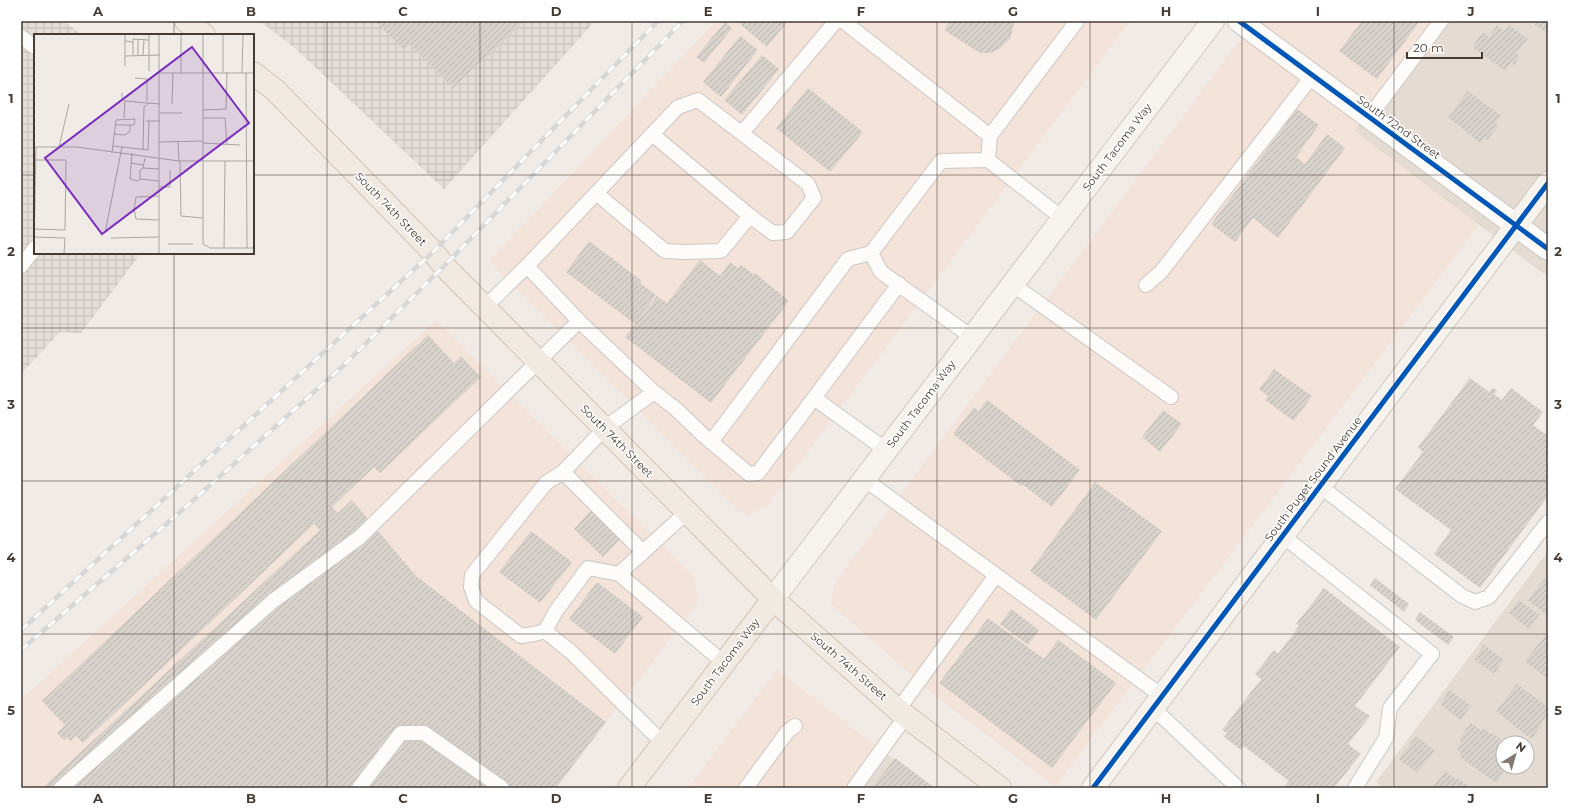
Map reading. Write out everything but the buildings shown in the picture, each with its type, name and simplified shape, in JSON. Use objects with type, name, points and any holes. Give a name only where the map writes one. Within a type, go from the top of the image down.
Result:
[{"type":"main road","points":[[186,21],[203,34]]},
{"type":"main road","name":"South 74th Street","points":[[254,74],[275,90],[485,307],[772,599],[902,713],[1000,788]]},
{"type":"main road","name":"South Tacoma Way","points":[[632,787],[663,743],[772,599]]},
{"type":"street","name":"South Tacoma Way","points":[[772,599],[1213,21]]},
{"type":"street","name":"South 72nd Street","points":[[1239,21],[1548,249]]},
{"type":"street","name":"South Puget Sound Avenue","points":[[1093,788],[1548,183]]},
{"type":"lane","points":[[742,133],[836,21]]},
{"type":"lane","points":[[843,21],[990,136]]},
{"type":"lane","points":[[988,160],[990,136],[1077,21]]},
{"type":"lane","points":[[1369,117],[1441,21]]},
{"type":"lane","points":[[21,37],[34,46]]},
{"type":"lane","points":[[1146,286],[1160,272],[1313,75]]},
{"type":"lane","points":[[485,307],[527,266],[652,134],[678,107],[698,100],[808,184],[814,198],[787,232],[773,233],[750,216],[652,134]]},
{"type":"lane","points":[[711,442],[848,259],[871,254],[941,161],[988,160],[1062,218]]},
{"type":"lane","points":[[596,193],[665,251],[721,251],[750,216]]},
{"type":"lane","points":[[21,266],[34,249]]},
{"type":"lane","points":[[871,254],[881,272],[972,337]]},
{"type":"lane","points":[[527,266],[579,321],[654,392],[676,409],[711,442],[749,474],[758,473],[899,284]]},
{"type":"lane","points":[[1012,284],[1171,397]]},
{"type":"lane","points":[[61,788],[273,601],[360,537],[579,321]]},
{"type":"lane","points":[[654,392],[605,428],[563,472],[546,483],[472,575],[471,587],[476,601],[521,636],[545,631],[556,611],[588,568],[619,574],[724,663]]},
{"type":"lane","points":[[814,398],[886,450]]},
{"type":"lane","points":[[563,472],[643,552]]},
{"type":"lane","points":[[864,479],[996,574],[1158,702],[1238,788]]},
{"type":"lane","points":[[1320,486],[1462,596],[1475,602],[1490,597],[1548,522]]},
{"type":"lane","points":[[619,574],[687,512]]},
{"type":"lane","points":[[1283,536],[1432,654],[1390,708],[1386,738],[1355,788]]},
{"type":"lane","points":[[854,788],[902,713],[996,574]]},
{"type":"lane","points":[[545,631],[570,652],[663,743]]},
{"type":"lane","points":[[746,788],[788,731],[795,726]]},
{"type":"lane","points":[[359,788],[401,733],[424,732],[502,788]]},
{"type":"shaded area","points":[[21,21],[64,21],[81,34],[34,34],[34,254],[140,254],[81,333],[60,332],[21,374]]},
{"type":"shaded area","points":[[260,21],[595,21],[444,189],[296,49]]},
{"type":"shaded area","points":[[716,21],[1130,21],[767,506],[747,516],[735,507],[489,261]]},
{"type":"shaded area","points":[[1254,21],[1436,21],[1354,131],[1479,225],[1055,787],[934,695],[831,604],[834,584]]},
{"type":"shaded area","points":[[1437,21],[1548,21],[1548,277],[1354,131]]},
{"type":"shaded area","points":[[436,320],[693,576],[699,601],[556,788],[21,788],[21,700]]},
{"type":"shaded area","points":[[1548,551],[1548,788],[1384,788],[1376,782]]},
{"type":"shaded area","points":[[777,670],[880,749],[850,788],[688,788]]},
{"type":"shaded area","points":[[880,749],[932,788],[850,788]]},
{"type":"railway","points":[[21,630],[433,252],[658,21]]},
{"type":"railway","points":[[21,650],[180,512],[343,366],[444,266],[683,21]]},
{"type":"cycle path","points":[[1239,21],[1548,249]]},
{"type":"cycle path","points":[[1093,788],[1548,183]]}]
